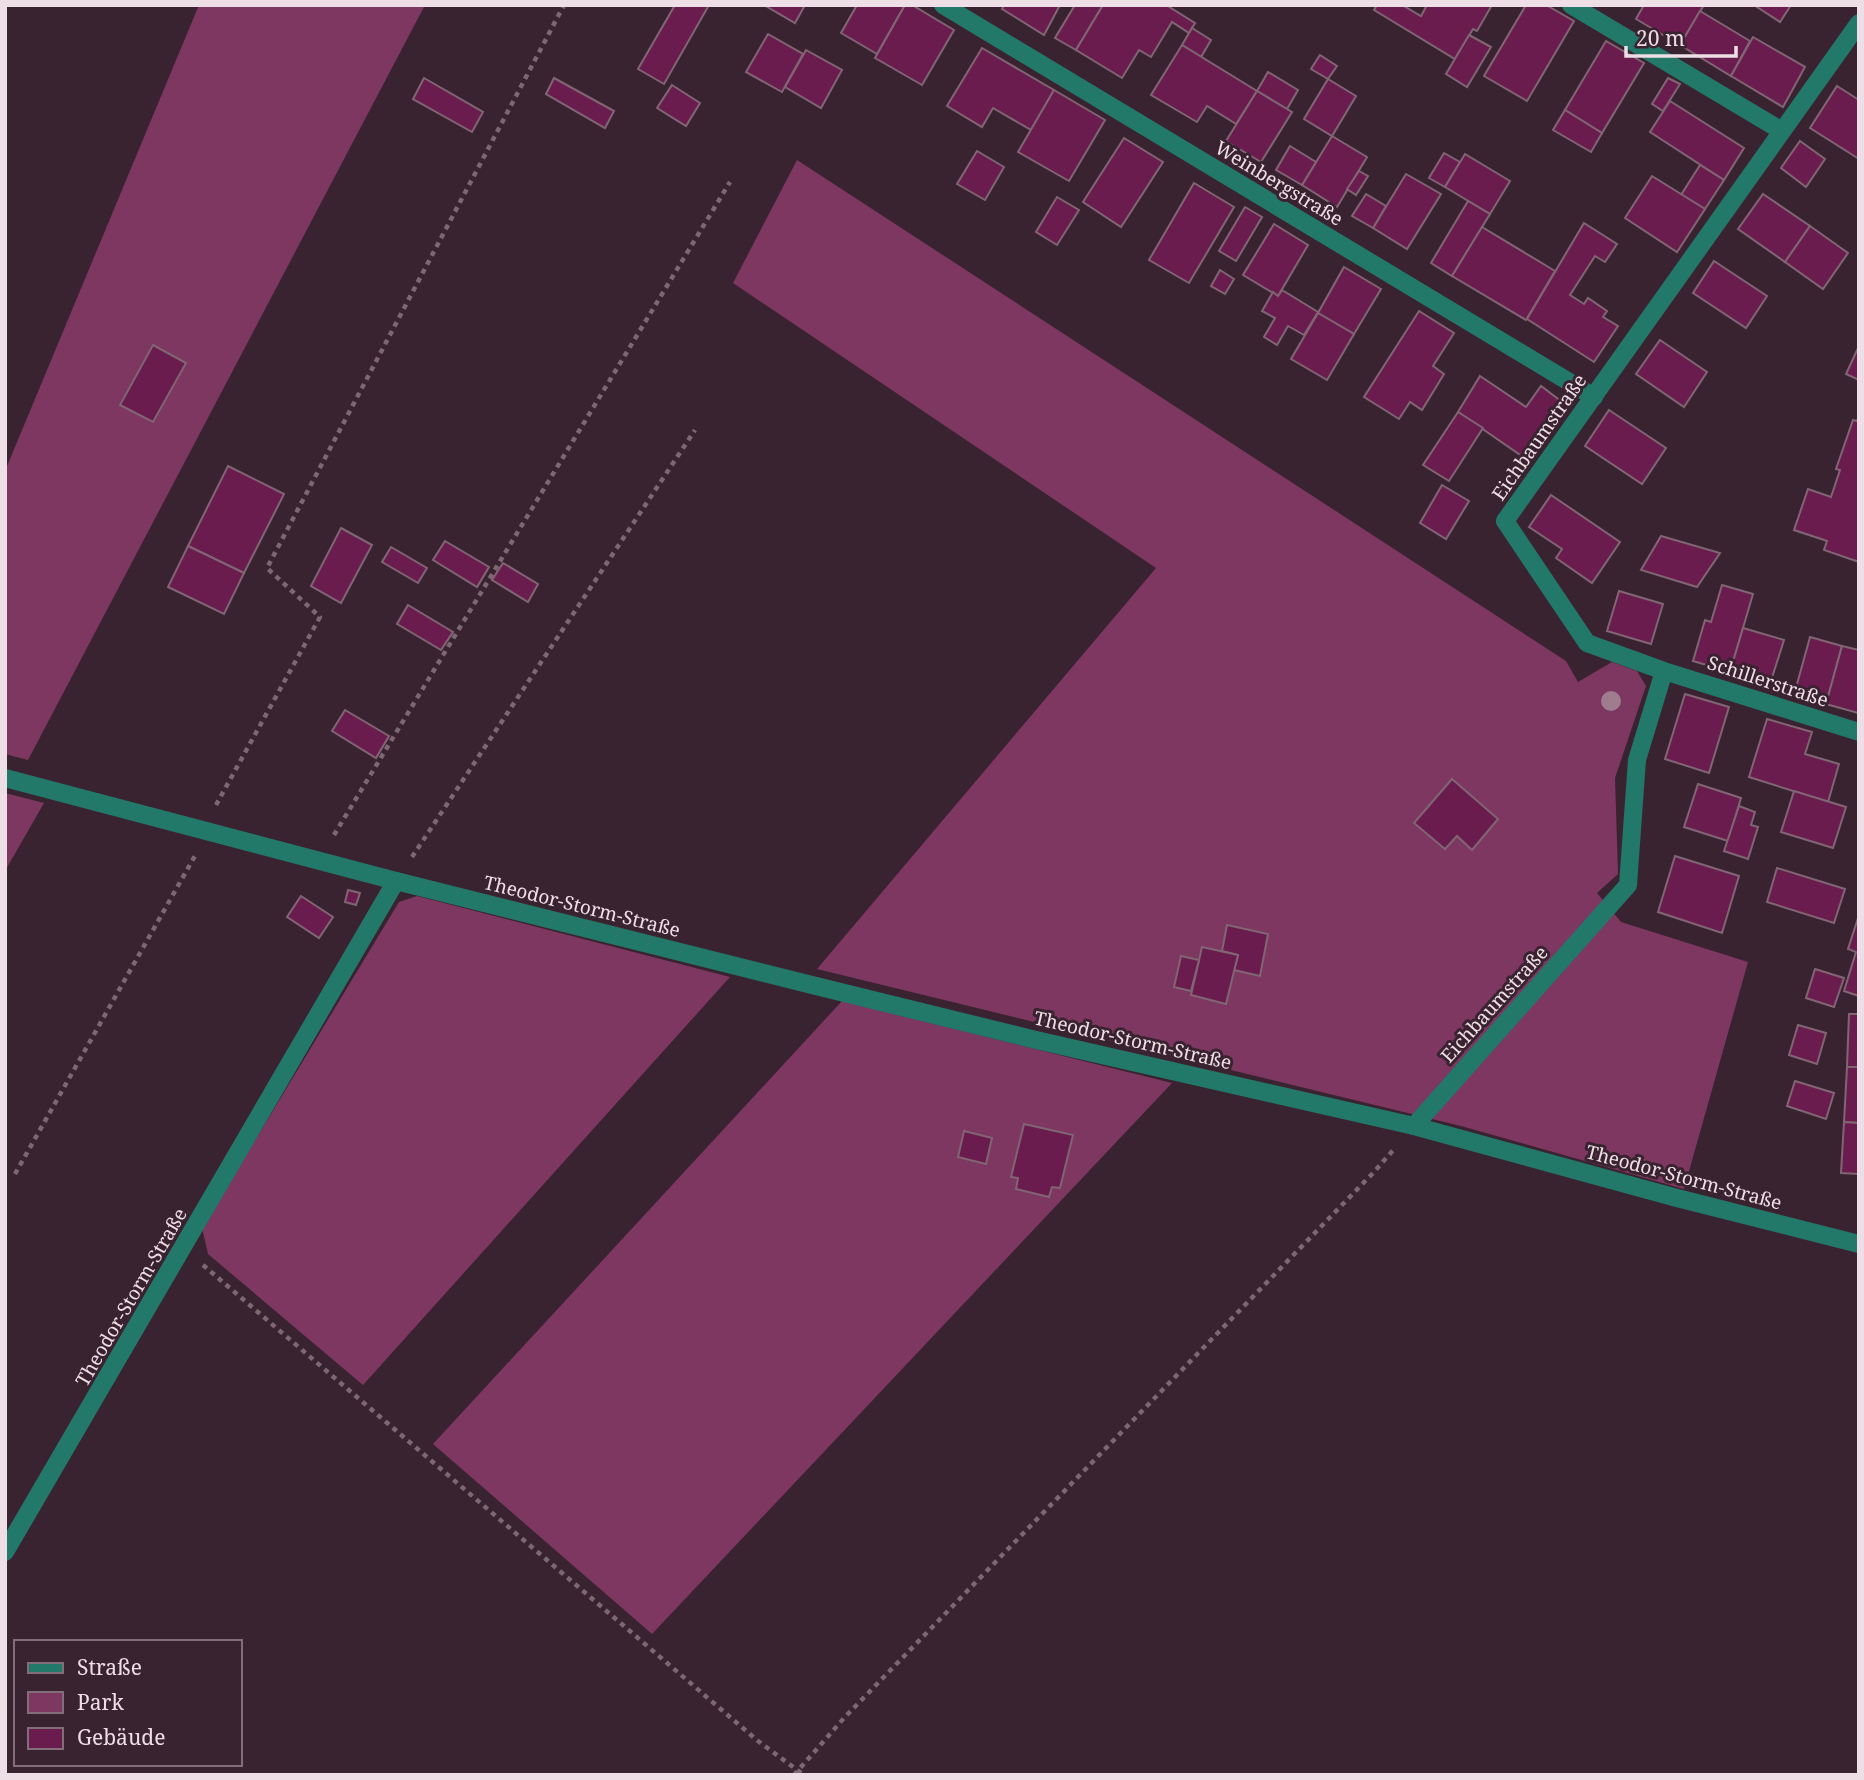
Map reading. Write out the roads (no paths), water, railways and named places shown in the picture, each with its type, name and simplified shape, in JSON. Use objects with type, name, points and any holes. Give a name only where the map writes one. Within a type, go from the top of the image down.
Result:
[{"type":"street","name":"Weinbergstraße","points":[[943,5],[1594,397]]},
{"type":"street","points":[[1570,5],[1782,131]]},
{"type":"street","name":"Eichbaumstraße","points":[[1414,1126],[1628,885],[1637,760],[1664,671],[1587,642],[1505,522],[1859,23]]},
{"type":"street","name":"Schillerstraße","points":[[1664,671],[1859,732]]},
{"type":"street","name":"Theodor-Storm-Straße","points":[[5,778],[396,881],[1036,1040],[1414,1126],[1677,1198],[1859,1244]]},
{"type":"street","name":"Theodor-Storm-Straße","points":[[5,1552],[396,881]]}]
